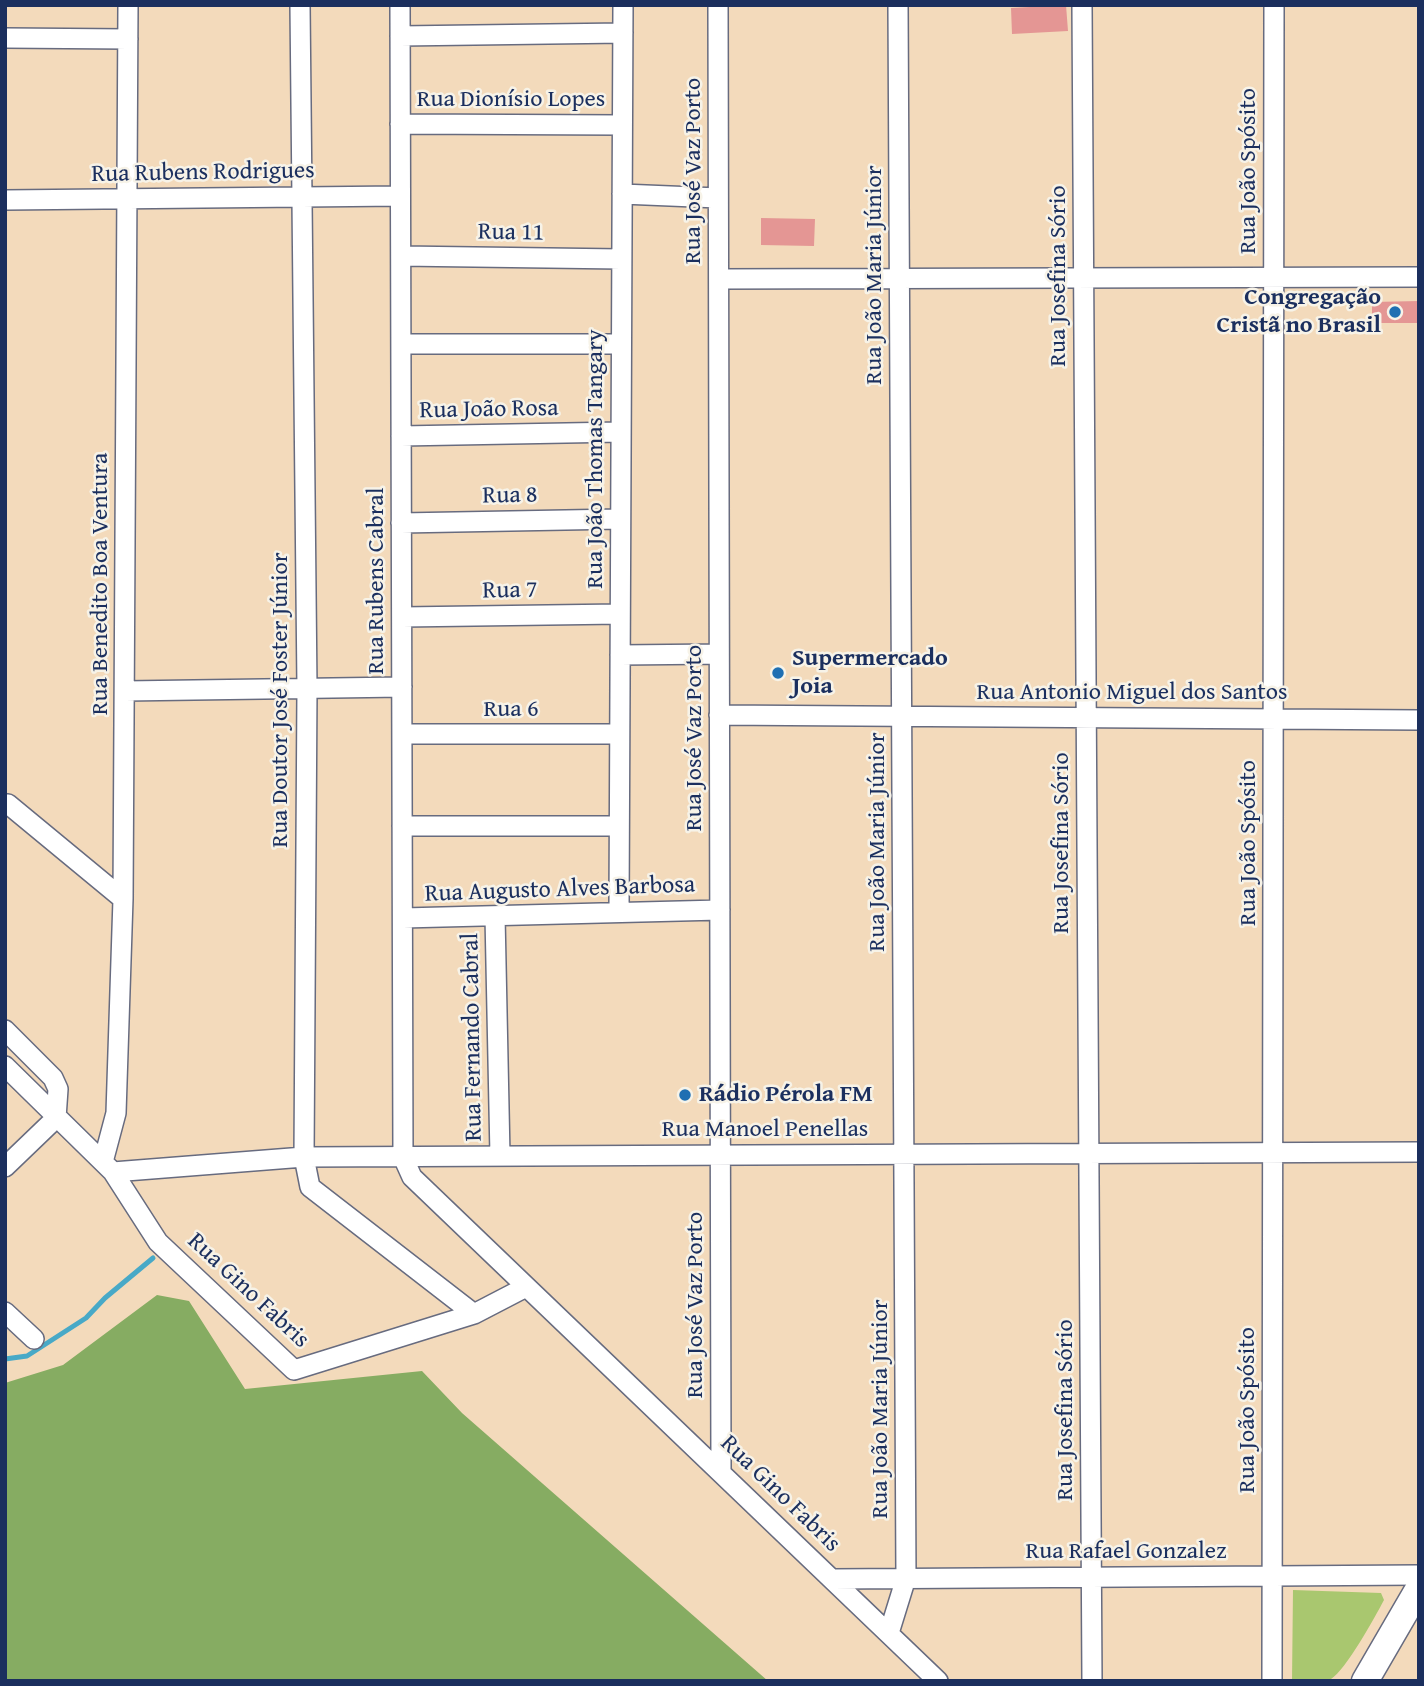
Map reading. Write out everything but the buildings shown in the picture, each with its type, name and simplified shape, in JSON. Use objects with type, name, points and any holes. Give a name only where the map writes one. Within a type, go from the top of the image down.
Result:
[{"type":"street","name":"Rua Benedito Boa Ventura","points":[[108,1167],[116,1113],[123,899],[128,5]]},
{"type":"street","name":"Rua Doutor José Foster Júnior","points":[[300,5],[307,688],[304,1157],[310,1187],[474,1314]]},
{"type":"street","name":"Rua Rubens Cabral","points":[[400,5],[403,1157]]},
{"type":"street","name":"Rua João Thomas Tangary","points":[[618,912],[623,5]]},
{"type":"street","name":"Rua José Vaz Porto","points":[[718,5],[721,1472]]},
{"type":"street","name":"Rua João Maria Júnior","points":[[889,1633],[906,1578],[898,5]]},
{"type":"street","name":"Rua Josefina Sório","points":[[1082,5],[1092,1681]]},
{"type":"street","name":"Rua João Spósito","points":[[1272,1681],[1274,5]]},
{"type":"street","points":[[400,36],[623,33]]},
{"type":"street","points":[[5,38],[128,39]]},
{"type":"street","name":"Rua Dionísio Lopes","points":[[400,124],[622,125]]},
{"type":"street","points":[[622,194],[719,198]]},
{"type":"street","name":"Rua Rubens Rodrigues","points":[[5,200],[401,196]]},
{"type":"street","name":"Rua 11","points":[[401,256],[621,260]]},
{"type":"street","points":[[719,279],[1419,277]]},
{"type":"street","points":[[401,344],[621,344]]},
{"type":"street","name":"Rua João Rosa","points":[[401,436],[621,432]]},
{"type":"street","name":"Rua 8","points":[[401,523],[620,519]]},
{"type":"street","name":"Rua 7","points":[[402,617],[620,614]]},
{"type":"street","points":[[620,655],[719,654]]},
{"type":"street","points":[[125,691],[402,687]]},
{"type":"street","name":"Rua Antonio Miguel dos Santos","points":[[719,715],[1419,720]]},
{"type":"street","name":"Rua 6","points":[[402,734],[620,734]]},
{"type":"street","points":[[8,804],[123,899]]},
{"type":"street","points":[[402,827],[619,826]]},
{"type":"street","name":"Rua Augusto Alves Barbosa","points":[[402,918],[720,910]]},
{"type":"street","name":"Rua Fernando Cabral","points":[[495,916],[500,1156]]},
{"type":"street","points":[[5,1030],[53,1078],[58,1089],[56,1118],[5,1167]]},
{"type":"street","name":"Rua Gino Fabris","points":[[5,1066],[108,1167],[158,1242],[294,1370],[474,1314],[526,1287]]},
{"type":"street","name":"Rua Manoel Penellas","points":[[108,1167],[304,1157],[1419,1152]]},
{"type":"street","name":"Rua Gino Fabris","points":[[403,1157],[412,1177],[938,1681]]},
{"type":"street","points":[[5,1312],[34,1339]]},
{"type":"street","name":"Rua Rafael Gonzalez","points":[[833,1579],[1419,1575]]},
{"type":"street","points":[[1365,1681],[1419,1588]]},
{"type":"green space","points":[[157,1295],[189,1301],[245,1389],[422,1371],[462,1413],[768,1681],[5,1681],[5,1383],[63,1365]]},
{"type":"green space","points":[[1293,1590],[1381,1593],[1384,1600],[1352,1655],[1337,1674],[1327,1681],[1292,1681]]},
{"type":"waterway","points":[[5,1359],[27,1356],[86,1318],[105,1298],[153,1258]]},
{"type":"place","name":"Congregação Cristã no Brasil","points":[[1395,312]]},
{"type":"place","name":"Supermercado Joia","points":[[778,673]]},
{"type":"place","name":"Rádio Pérola FM","points":[[685,1095]]}]
